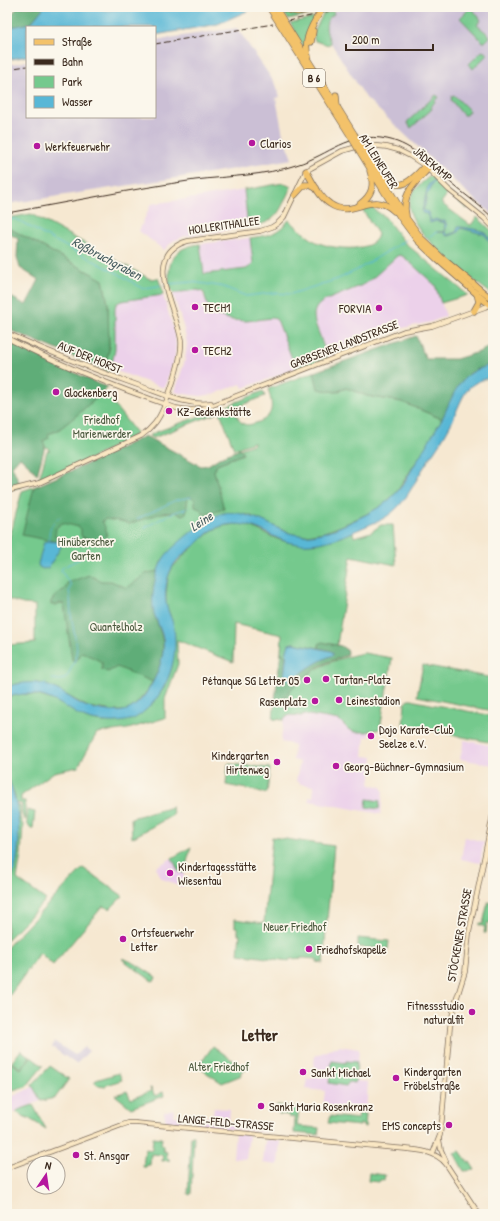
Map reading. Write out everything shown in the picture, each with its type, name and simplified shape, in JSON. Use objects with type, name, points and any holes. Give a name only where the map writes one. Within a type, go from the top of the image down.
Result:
[{"type":"highway","name":"AM LEINEUFER","points":[[269,7],[407,219],[426,244],[491,302]]},
{"type":"highway","name":"AM LEINEUFER","points":[[275,7],[337,106],[352,135]]},
{"type":"highway","points":[[282,7],[300,12],[313,7]]},
{"type":"highway","points":[[311,64],[307,52],[306,41],[310,29],[322,9]]},
{"type":"highway","points":[[311,42],[316,19]]},
{"type":"highway","points":[[336,95],[337,106]]},
{"type":"highway","name":"AM LEINEUFER","points":[[364,153],[367,164],[400,217],[423,247],[476,292],[491,302]]},
{"type":"highway","points":[[364,153],[386,180],[398,184],[407,183],[426,168]]},
{"type":"highway","points":[[367,164],[372,177],[369,201]]},
{"type":"highway","points":[[407,219],[404,208],[406,197],[426,168]]},
{"type":"highway","points":[[306,171],[326,201],[334,207],[345,209],[358,206],[369,201],[379,202],[386,204],[400,217]]},
{"type":"highway","points":[[295,195],[304,185],[307,184],[316,188]]},
{"type":"highway","points":[[474,311],[479,302],[476,292]]},
{"type":"street","name":"JÄDEKAMP","points":[[306,171],[342,151],[360,146],[381,146],[398,150],[410,156],[426,168],[449,190],[493,227]]},
{"type":"street","name":"HOLLERITHALLEE","points":[[168,396],[180,361],[181,344],[180,334],[165,285],[163,271],[169,253],[182,242],[260,231],[270,228],[284,217],[306,171]]},
{"type":"street","name":"GARBSENER LANDSTRASSE","points":[[165,404],[185,410],[205,408],[404,331],[432,326],[474,311],[491,302]]},
{"type":"street","name":"AUF DER HORST","points":[[7,333],[111,376],[168,396]]},
{"type":"street","name":"AUF DER HORST","points":[[7,338],[80,372],[165,404]]},
{"type":"street","name":"GARBSENER LANDSTRASSE","points":[[168,396],[194,404],[225,400]]},
{"type":"street","points":[[7,491],[43,482],[141,436],[156,423],[168,396]]},
{"type":"street","name":"STÖCKENER STRASSE","points":[[433,1153],[439,1138],[443,1115],[452,1013],[464,972],[470,927],[493,814]]},
{"type":"street","name":"LANGE-FELD-STRASSE","points":[[7,1168],[128,1123],[433,1153]]},
{"type":"street","points":[[439,1138],[446,1164]]},
{"type":"street","points":[[433,1153],[446,1164],[479,1214]]},
{"type":"shaded area","points":[[349,7],[493,7],[493,215],[466,192],[366,98],[327,35],[327,21],[334,14],[333,11]]},
{"type":"shaded area","name":"Clarios","points":[[237,28],[274,82],[280,97],[276,98],[283,135],[292,159],[7,204],[7,63],[13,64],[26,61],[26,118],[156,118],[156,40]]},
{"type":"shaded area","points":[[244,190],[248,227],[185,236],[173,241],[164,250],[139,231],[151,204]]},
{"type":"shaded area","points":[[250,238],[253,261],[250,268],[204,274],[200,244]]},
{"type":"shaded area","points":[[398,255],[404,257],[435,285],[446,316],[431,322],[403,328],[328,357],[314,319],[315,309],[325,300],[354,289],[385,267],[394,257]]},
{"type":"shaded area","points":[[197,290],[202,292],[209,307],[215,314],[221,317],[234,321],[272,318],[277,320],[296,369],[243,388],[241,384],[214,394],[201,396],[175,392],[185,360],[187,344],[173,293]]},
{"type":"shaded area","points":[[163,295],[174,331],[176,344],[175,357],[164,388],[111,369],[115,350],[116,304],[121,301]]},
{"type":"shaded area","name":"Georg-Büchner-Gymnasium","points":[[303,714],[339,720],[348,729],[354,732],[370,732],[369,737],[365,736],[363,756],[373,757],[370,785],[380,786],[383,790],[381,814],[309,801],[309,797],[313,797],[314,786],[300,784],[300,782],[296,781],[300,762],[293,760],[294,746],[281,742],[284,718],[290,715],[302,716]]},
{"type":"shaded area","points":[[464,740],[493,746],[493,765],[460,759]]},
{"type":"shaded area","points":[[465,837],[484,842],[480,863],[461,859]]},
{"type":"shaded area","name":"Kindertagesstätte Wiesentau","points":[[172,858],[179,872],[184,873],[184,886],[180,887],[161,878],[156,867]]},
{"type":"shaded area","points":[[55,1042],[75,1055],[84,1047],[89,1051],[76,1064],[52,1047]]},
{"type":"shaded area","points":[[339,1046],[359,1049],[356,1081],[368,1082],[366,1112],[323,1107],[325,1091],[305,1089],[307,1079],[312,1079],[315,1056]]},
{"type":"shaded area","points":[[33,1087],[41,1101],[17,1110],[15,1113],[7,1108],[7,1099]]},
{"type":"shaded area","points":[[214,1108],[230,1109],[229,1122],[263,1125],[266,1126],[265,1132],[196,1126],[196,1116],[211,1117]]},
{"type":"shaded area","points":[[173,1109],[174,1116],[183,1117],[182,1123],[166,1122],[164,1112]]},
{"type":"shaded area","points":[[235,1133],[249,1135],[246,1159],[233,1158]]},
{"type":"shaded area","points":[[268,1139],[280,1141],[278,1165],[263,1163],[265,1141]]},
{"type":"green space","points":[[18,7],[44,7],[31,23],[7,28],[7,16],[10,16]]},
{"type":"green space","points":[[317,7],[319,9],[317,13],[288,19],[280,8],[286,11]]},
{"type":"green space","points":[[471,7],[481,20],[477,25],[490,37],[485,42],[483,42],[460,18]]},
{"type":"green space","points":[[333,11],[334,14],[330,17],[326,24],[331,43],[328,45],[315,41],[314,32],[323,14]]},
{"type":"green space","points":[[315,17],[305,50],[290,23]]},
{"type":"green space","points":[[482,51],[487,53],[487,55],[473,69],[469,64]]},
{"type":"green space","points":[[436,95],[439,97],[431,106],[432,109],[411,128],[407,122]]},
{"type":"green space","points":[[454,95],[468,109],[469,111],[466,115],[463,115],[451,100],[452,96]]},
{"type":"green space","points":[[431,175],[448,192],[468,208],[467,209],[448,193],[441,203],[471,225],[477,217],[493,232],[493,295],[457,267],[429,241],[418,228],[411,215],[409,204],[414,191]]},
{"type":"green space","points":[[283,183],[291,187],[280,210],[266,223],[248,227],[244,190]]},
{"type":"green space","points":[[371,205],[376,211],[385,217],[405,243],[468,295],[441,303],[435,285],[404,257],[400,255],[397,256],[365,284],[324,301],[316,308],[314,313],[315,322],[328,357],[296,369],[276,319],[272,318],[247,321],[232,320],[212,312],[207,304],[204,293],[201,291],[197,290],[173,293],[171,289],[169,276],[171,262],[181,250],[200,244],[204,274],[246,269],[253,263],[250,238],[272,234],[280,229],[289,220],[313,240],[328,246],[338,248],[360,248],[368,245],[375,241],[378,234],[362,209]]},
{"type":"green space","points":[[31,214],[150,279],[158,278],[163,295],[121,301],[116,304],[115,350],[110,372],[104,369],[109,350],[108,304],[103,280],[7,227],[7,218]]},
{"type":"green space","points":[[7,227],[103,280],[108,304],[109,350],[104,369],[7,329],[7,297],[8,298],[9,296],[26,305],[39,280],[20,268],[17,257],[18,239],[10,234],[7,234]]},
{"type":"green space","points":[[416,336],[426,359],[456,359],[479,352],[491,345],[493,336],[493,364],[480,368],[463,380],[453,396],[442,419],[402,402],[367,396],[346,388],[336,392],[318,389],[314,372]]},
{"type":"green space","points":[[7,341],[108,387],[57,431],[48,434],[49,438],[43,441],[45,446],[37,475],[20,457],[12,466],[21,487],[7,490]]},
{"type":"green space","name":"Hinüberscher Garten","points":[[314,372],[319,389],[336,392],[346,388],[367,396],[402,402],[442,419],[396,493],[383,505],[371,512],[324,532],[301,536],[289,533],[249,515],[223,513],[209,519],[195,529],[162,560],[158,571],[154,613],[158,671],[148,690],[130,709],[124,711],[114,711],[88,707],[57,690],[38,683],[17,684],[7,687],[7,645],[35,643],[35,605],[23,604],[7,599],[7,547],[22,491],[45,483],[92,462],[222,504],[214,471],[217,464],[243,454],[240,449],[254,444],[254,442],[234,449],[220,412],[153,438],[149,436],[263,391],[265,396],[234,408],[242,423],[250,425],[256,423],[267,417],[271,410],[271,400],[268,389]]},
{"type":"green space","name":"Friedhof Marienwerder","points":[[104,392],[137,434],[92,458],[41,480],[39,479],[47,451],[50,450],[48,447],[46,448],[43,441],[47,434],[57,431]]},
{"type":"green space","points":[[145,436],[201,466],[208,465],[222,456],[240,449],[243,454],[217,464],[214,471],[224,509],[209,514],[203,514],[200,509],[195,507],[195,500],[192,497],[188,497],[186,513],[183,515],[173,512],[162,513],[129,524],[121,521],[106,519],[102,521],[107,533],[105,539],[100,544],[96,540],[82,537],[81,529],[79,527],[62,523],[56,528],[55,536],[58,538],[58,542],[22,535],[34,487],[92,462]]},
{"type":"green space","points":[[237,524],[252,527],[285,541],[305,544],[324,542],[353,532],[354,537],[371,532],[381,525],[393,525],[396,565],[351,556],[337,645],[322,643],[319,648],[293,643],[287,650],[286,656],[281,652],[282,635],[234,624],[233,662],[177,640],[178,664],[165,699],[165,718],[128,729],[97,733],[78,767],[54,772],[21,796],[21,801],[25,801],[25,820],[22,815],[22,804],[16,803],[14,793],[7,776],[7,698],[19,694],[37,695],[64,705],[81,716],[91,720],[104,722],[147,709],[164,688],[172,667],[170,615],[166,605],[166,594],[168,577],[172,568],[185,554],[211,531],[222,526]]},
{"type":"green space","name":"Quantelholz","points":[[158,571],[154,590],[153,606],[162,637],[163,649],[160,666],[153,682],[117,667],[108,672],[102,670],[102,662],[82,652],[78,659],[75,661],[72,660],[64,604],[60,603],[57,605],[51,605],[51,601],[57,594],[65,589],[67,583],[89,575],[101,581],[111,581],[127,588],[147,573]]},
{"type":"green space","points":[[322,642],[341,646],[348,651],[347,655],[316,668],[305,677],[304,676],[301,678],[301,680],[283,699],[281,704],[275,699],[281,652],[286,656],[284,677],[287,680],[294,680],[331,651],[319,648],[319,644]]},
{"type":"green space","name":"Leinestadion","points":[[364,653],[392,658],[380,729],[366,732],[354,732],[348,729],[339,720],[303,714],[302,716],[290,715],[284,718],[284,720],[273,719],[275,699],[281,704],[296,684],[306,676],[316,669],[339,659]]},
{"type":"green space","points":[[423,665],[493,678],[493,711],[417,696]]},
{"type":"green space","points":[[408,699],[493,716],[493,743],[403,725],[405,704]]},
{"type":"green space","points":[[228,764],[270,768],[267,793],[226,785]]},
{"type":"green space","points":[[367,799],[380,801],[379,809],[366,807]]},
{"type":"green space","points":[[16,805],[20,806],[20,818],[23,825],[21,855],[17,879],[46,900],[7,940],[7,889],[17,860],[19,842]]},
{"type":"green space","points":[[172,807],[173,815],[132,838],[131,818]]},
{"type":"green space","points":[[27,810],[35,812],[33,828],[30,828],[27,823]]},
{"type":"green space","name":"Neuer Friedhof","points":[[272,837],[334,846],[323,963],[317,962],[317,959],[290,959],[289,961],[238,954],[240,934],[238,934],[238,928],[235,927],[235,919],[264,923]]},
{"type":"green space","points":[[191,847],[184,873],[179,872],[172,858]]},
{"type":"green space","points":[[83,868],[123,896],[110,909],[103,906],[53,965],[40,953],[7,999],[7,947]]},
{"type":"green space","points":[[488,902],[493,903],[493,923],[487,923],[486,933],[484,933],[485,927],[479,925],[480,923],[483,924]]},
{"type":"green space","points":[[358,938],[389,941],[388,949],[358,947]]},
{"type":"green space","points":[[123,958],[136,964],[156,977],[155,980],[152,981],[122,959]]},
{"type":"green space","name":"Alter Friedhof","points":[[213,1046],[246,1070],[241,1072],[242,1075],[222,1083],[198,1067]]},
{"type":"green space","points":[[21,1050],[30,1057],[21,1068],[12,1062]]},
{"type":"green space","points":[[31,1057],[43,1066],[26,1087],[7,1091],[7,1066],[10,1062],[21,1069]]},
{"type":"green space","points":[[332,1061],[346,1063],[346,1061],[357,1062],[355,1083],[349,1082],[346,1086],[329,1083]]},
{"type":"green space","points":[[50,1066],[69,1079],[55,1098],[41,1101],[32,1085]]},
{"type":"green space","points":[[119,1073],[122,1080],[106,1086],[97,1085],[94,1082],[96,1080]]},
{"type":"green space","points":[[150,1088],[155,1096],[163,1092],[164,1096],[131,1108],[115,1095],[127,1091],[131,1099],[151,1091]]},
{"type":"green space","points":[[33,1105],[46,1129],[16,1112]]},
{"type":"green space","points":[[277,1105],[299,1108],[297,1126],[319,1128],[318,1135],[294,1133],[295,1118],[289,1117],[289,1115],[279,1114],[279,1111],[277,1111]]},
{"type":"green space","points":[[359,1113],[366,1114],[365,1127],[360,1124],[360,1126],[328,1123],[330,1116],[358,1119]]},
{"type":"green space","points":[[191,1136],[194,1136],[190,1195],[188,1194]]},
{"type":"green space","points":[[153,1137],[162,1138],[161,1145],[163,1146],[163,1151],[167,1152],[166,1156],[170,1160],[162,1161],[163,1155],[151,1154],[150,1165],[143,1167],[145,1149],[152,1150]]},
{"type":"green space","points":[[460,1151],[475,1170],[464,1171],[454,1153]]},
{"type":"green space","points":[[369,1173],[385,1175],[384,1180],[380,1180],[379,1182],[368,1181]]},
{"type":"water","points":[[44,7],[95,7],[107,10],[127,7],[256,7],[218,24],[156,35],[156,26],[26,26],[26,56],[7,60],[7,28],[31,23]]},
{"type":"water","points":[[434,180],[435,181],[431,185],[427,194],[423,210],[428,212],[431,221],[436,219],[445,221],[447,225],[445,232],[448,235],[456,232],[458,227],[481,231],[488,237],[493,248],[486,236],[483,234],[461,228],[457,233],[449,236],[445,235],[444,232],[445,223],[436,221],[430,223],[427,214],[422,213],[422,211],[428,185]]},
{"type":"water","points":[[493,364],[493,377],[484,379],[472,385],[467,390],[448,429],[407,495],[401,504],[385,518],[339,538],[310,544],[295,544],[277,538],[257,528],[230,524],[209,532],[187,551],[174,564],[167,582],[166,603],[173,623],[175,641],[172,666],[163,689],[147,709],[137,717],[125,721],[101,722],[81,716],[42,696],[21,694],[7,698],[7,687],[15,684],[34,683],[43,684],[54,688],[91,708],[118,712],[131,708],[138,703],[150,687],[162,656],[164,647],[163,638],[154,614],[153,592],[156,575],[162,561],[171,550],[202,524],[224,513],[244,514],[290,533],[308,535],[326,532],[353,521],[383,505],[398,491],[403,484],[440,423],[459,385],[473,372]]},
{"type":"water","points":[[44,542],[58,542],[61,547],[48,568],[43,569],[39,567],[38,564]]},
{"type":"water","points":[[293,643],[331,651],[333,655],[312,666],[293,680],[287,680],[284,677],[287,650],[289,644]]},
{"type":"water","points":[[7,776],[16,806],[19,838],[16,866],[7,889]]},
{"type":"waterway","name":"Roßbruchgraben","points":[[7,220],[15,219],[20,221],[119,274],[140,287],[145,288],[165,285]]},
{"type":"waterway","name":"Roßbruchgraben","points":[[426,238],[437,232]]},
{"type":"waterway","name":"Roßbruchgraben","points":[[168,284],[192,282],[213,285],[224,287],[246,296],[271,293],[291,294],[338,279],[357,270],[406,240]]},
{"type":"waterway","points":[[137,519],[176,500],[191,497]]},
{"type":"waterway","points":[[144,528],[170,514],[188,508]]},
{"type":"waterway","points":[[49,536],[52,525],[55,520],[60,517]]},
{"type":"waterway","points":[[52,679],[65,679],[75,660],[77,648],[71,615],[69,591],[71,585],[61,571],[62,568],[81,558]]},
{"type":"waterway","points":[[44,685],[48,681]]},
{"type":"tram line","points":[[7,213],[124,191],[195,180],[246,175],[284,169],[308,161],[350,141],[373,137],[397,142],[414,151],[493,218]]},
{"type":"railway","points":[[288,21],[345,7]]},
{"type":"railway","points":[[156,44],[273,24]]},
{"type":"railway","points":[[7,69],[26,66]]},
{"type":"place","name":"Clarios","points":[[252,143]]},
{"type":"place","name":"Werkfeuerwehr","points":[[37,146]]},
{"type":"place","name":"TECH1","points":[[195,307]]},
{"type":"place","name":"FORVIA","points":[[379,308]]},
{"type":"place","name":"TECH2","points":[[195,350]]},
{"type":"place","name":"Glockenberg","points":[[56,392]]},
{"type":"place","name":"KZ-Gedenkstätte","points":[[169,411]]},
{"type":"place","name":"Tartan-Platz","points":[[326,679]]},
{"type":"place","name":"Pétanque SG Letter 05","points":[[307,680]]},
{"type":"place","name":"Leinestadion","points":[[339,700]]},
{"type":"place","name":"Rasenplatz","points":[[315,701]]},
{"type":"place","name":"Dojo Karate-Club Seelze e.V.","points":[[371,736]]},
{"type":"place","name":"Kindergarten Hirtenweg","points":[[277,762]]},
{"type":"place","name":"Georg-Büchner-Gymnasium","points":[[336,766]]},
{"type":"place","name":"Kindertagesstätte Wiesentau","points":[[170,873]]},
{"type":"place","name":"Ortsfeuerwehr Letter","points":[[123,939]]},
{"type":"place","name":"Friedhofskapelle","points":[[309,949]]},
{"type":"place","name":"Fitnessstudio naturalfit","points":[[472,1012]]},
{"type":"place","name":"Sankt Michael","points":[[303,1072]]},
{"type":"place","name":"Kindergarten Fröbelstraße","points":[[396,1078]]},
{"type":"place","name":"Sankt Maria Rosenkranz","points":[[261,1106]]},
{"type":"place","name":"EMS concepts","points":[[449,1125]]},
{"type":"place","name":"St. Ansgar","points":[[76,1155]]},
{"type":"district","name":"Letter","points":[[260,1035]]},
{"type":"water label","name":"Leine","points":[[201,521]]}]
